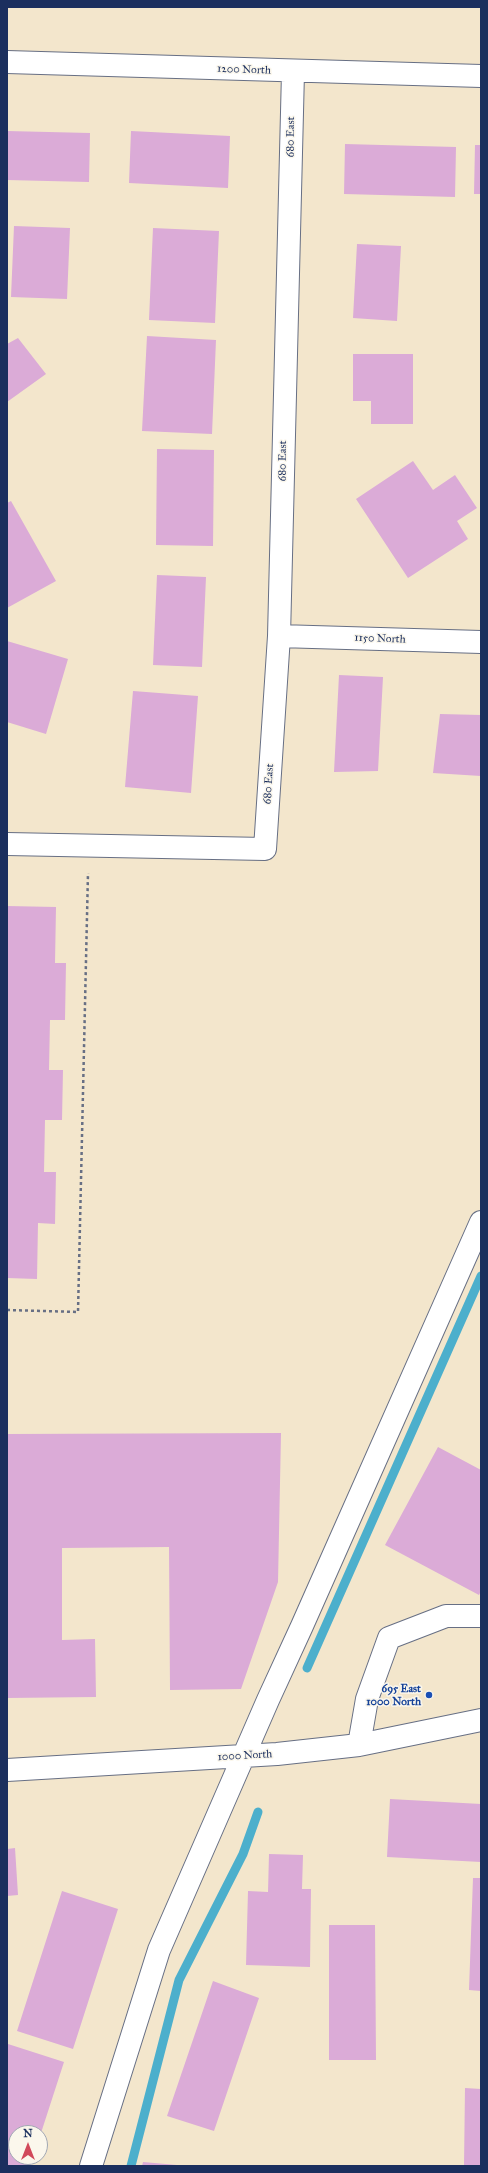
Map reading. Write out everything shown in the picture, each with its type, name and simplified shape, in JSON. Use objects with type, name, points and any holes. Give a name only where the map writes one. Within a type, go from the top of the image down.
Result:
[{"type":"street","name":"1200 North","points":[[7,62],[293,72],[481,76]]},
{"type":"street","name":"680 East","points":[[7,844],[265,849],[279,636],[293,72]]},
{"type":"street","name":"1150 North","points":[[279,636],[481,642]]},
{"type":"street","points":[[91,2166],[159,1950],[245,1756],[268,1700],[481,1222]]},
{"type":"street","points":[[359,1745],[367,1699],[389,1638],[446,1616],[481,1616]]},
{"type":"street","name":"1000 North","points":[[7,1770],[245,1756],[359,1745],[481,1720]]},
{"type":"path","points":[[7,1310],[78,1312],[88,870]]},
{"type":"building","points":[[7,131],[90,133],[89,182],[7,180]]},
{"type":"building","points":[[131,131],[230,136],[228,188],[129,183]]},
{"type":"building","points":[[345,144],[456,147],[455,197],[344,194]]},
{"type":"building","points":[[475,145],[481,145],[481,194],[474,194]]},
{"type":"building","points":[[14,226],[70,228],[67,299],[11,297]]},
{"type":"building","points":[[153,228],[219,231],[215,323],[149,320]]},
{"type":"building","points":[[357,244],[401,246],[397,321],[353,318]]},
{"type":"building","points":[[147,336],[216,340],[212,434],[142,431]]},
{"type":"building","points":[[18,338],[46,374],[7,402],[7,344]]},
{"type":"building","points":[[353,354],[413,354],[413,424],[371,424],[371,401],[353,401]]},
{"type":"building","points":[[157,449],[214,450],[213,546],[156,545]]},
{"type":"building","points":[[413,461],[433,490],[455,475],[477,508],[457,521],[468,539],[408,578],[356,499]]},
{"type":"building","points":[[11,501],[56,581],[7,608],[7,503]]},
{"type":"building","points":[[157,575],[206,577],[202,667],[153,665]]},
{"type":"building","points":[[7,641],[68,659],[46,734],[7,722]]},
{"type":"building","points":[[339,675],[383,677],[378,771],[334,772]]},
{"type":"building","points":[[133,691],[198,696],[191,793],[125,787]]},
{"type":"building","points":[[440,714],[481,715],[481,776],[433,773]]},
{"type":"building","points":[[7,906],[56,907],[55,963],[66,963],[65,1020],[50,1020],[49,1070],[63,1070],[62,1120],[45,1120],[44,1172],[56,1172],[55,1224],[38,1223],[37,1279],[7,1278]]},
{"type":"building","points":[[281,1433],[278,1582],[241,1689],[170,1690],[169,1547],[62,1548],[62,1640],[95,1639],[96,1697],[7,1698],[7,1434]]},
{"type":"building","points":[[438,1447],[481,1470],[481,1591],[479,1595],[385,1545]]},
{"type":"building","points":[[390,1799],[481,1804],[481,1862],[387,1857]]},
{"type":"building","points":[[15,1848],[18,1895],[7,1896],[7,1849]]},
{"type":"building","points":[[269,1854],[303,1855],[302,1889],[311,1889],[310,1967],[246,1965],[248,1891],[268,1892]]},
{"type":"building","points":[[473,1878],[481,1878],[481,1991],[469,1990]]},
{"type":"building","points":[[62,1891],[118,1909],[73,2049],[17,2031]]},
{"type":"building","points":[[329,1925],[375,1925],[376,2060],[329,2060]]},
{"type":"building","points":[[213,1981],[259,1998],[214,2131],[167,2116]]},
{"type":"building","points":[[8,2044],[64,2062],[44,2125],[8,2125],[8,2165],[30,2166],[7,2166]]},
{"type":"building","points":[[465,2088],[481,2089],[481,2166],[464,2166]]},
{"type":"building","points":[[143,2162],[177,2165],[177,2166],[142,2166]]},
{"type":"waterway","points":[[307,1668],[481,1276]]},
{"type":"waterway","points":[[131,2166],[179,1980],[243,1854],[258,1812]]},
{"type":"place","name":"695 East 1000 North","points":[[429,1695]]}]
